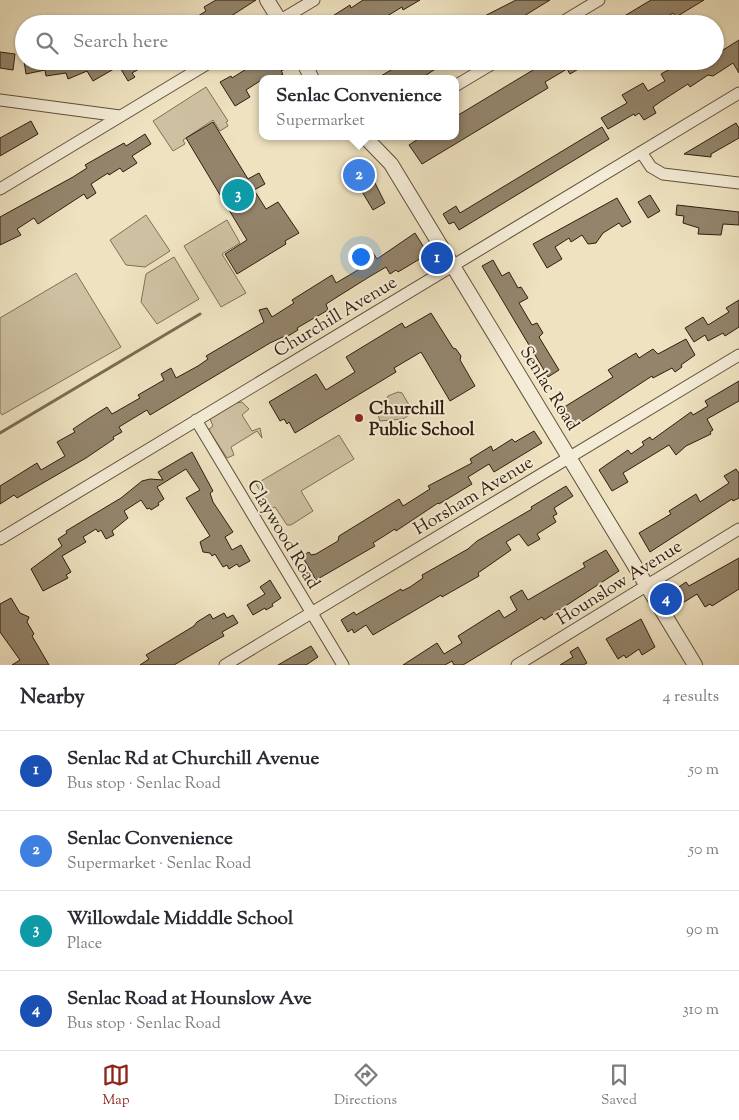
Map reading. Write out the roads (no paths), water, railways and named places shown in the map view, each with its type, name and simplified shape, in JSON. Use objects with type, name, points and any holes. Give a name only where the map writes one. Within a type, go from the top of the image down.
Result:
[{"type":"street","points":[[267,0],[275,15]]},
{"type":"street","points":[[291,15],[314,0]]},
{"type":"street","points":[[575,15],[599,0]]},
{"type":"street","points":[[0,189],[197,70]]},
{"type":"street","points":[[459,84],[482,70]]},
{"type":"street","name":"Churchill Avenue","points":[[0,539],[739,93]]},
{"type":"street","points":[[0,100],[120,116]]},
{"type":"street","name":"Senlac Road","points":[[373,140],[391,164],[571,457],[695,665]]},
{"type":"street","points":[[641,152],[652,168],[663,174],[739,183]]},
{"type":"street","name":"Horsham Avenue","points":[[225,665],[739,355]]},
{"type":"street","name":"Claywood Road","points":[[196,420],[343,665]]},
{"type":"street","name":"Hounslow Avenue","points":[[517,665],[739,529]]},
{"type":"waterway","points":[[0,433],[200,314]]},
{"type":"place","name":"Senlac Convenience","points":[[359,175]]},
{"type":"place","name":"Willowdale Midddle School","points":[[238,195]]},
{"type":"place","name":"Senlac Rd at Churchill Avenue","points":[[437,258]]},
{"type":"place","name":"Churchill Public School","points":[[359,418]]},
{"type":"place","name":"Senlac Road at Hounslow Ave","points":[[666,599]]}]
